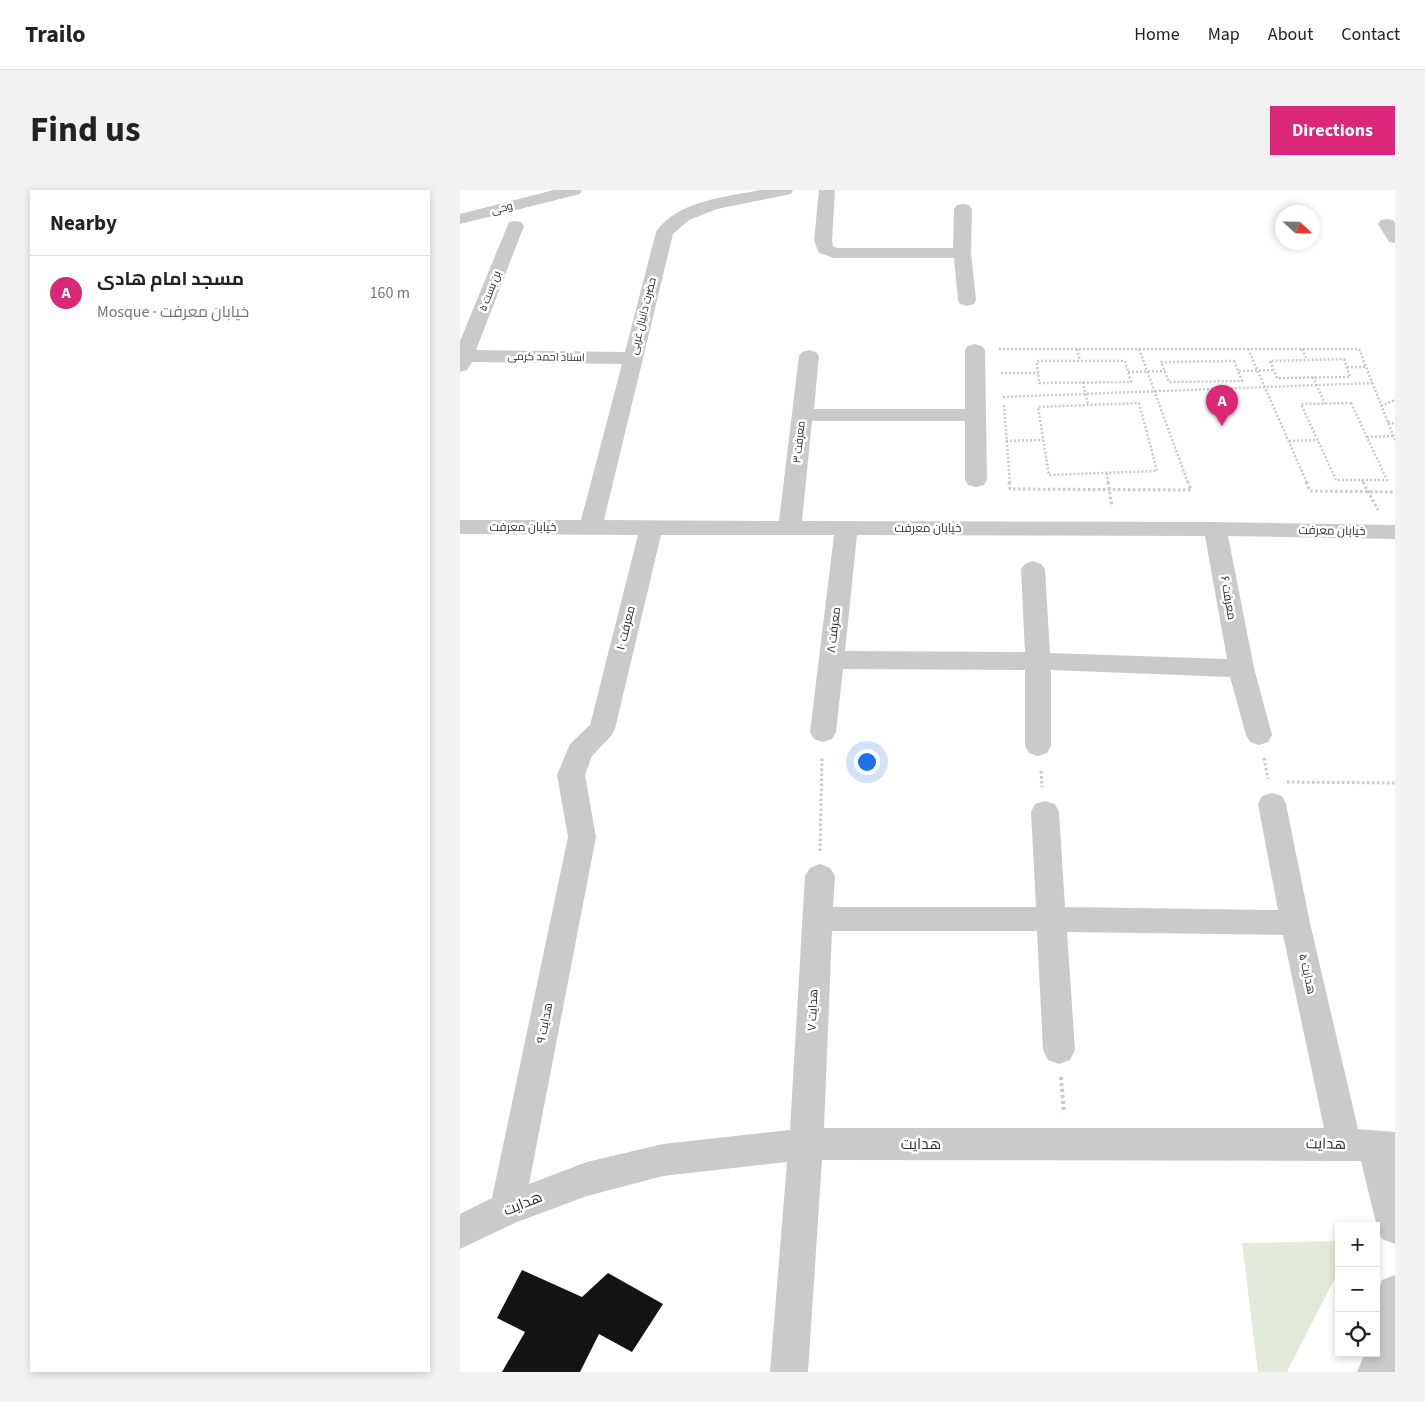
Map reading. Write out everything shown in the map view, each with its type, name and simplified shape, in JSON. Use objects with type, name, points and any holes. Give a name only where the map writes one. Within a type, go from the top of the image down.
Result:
[{"type":"street","name":"وحی","points":[[460,218],[574,190]]},
{"type":"street","name":"حضرت دانیال غربی","points":[[592,527],[665,232],[682,216],[712,205],[785,190]]},
{"type":"street","points":[[827,190],[823,241],[826,249],[834,253],[962,253]]},
{"type":"street","points":[[963,210],[962,253],[966,300]]},
{"type":"street","name":"بن بست ۵","points":[[461,359],[515,226]]},
{"type":"street","points":[[976,350],[976,480]]},
{"type":"street","name":"معرفت ۳","points":[[790,528],[810,356]]},
{"type":"street","name":"استاد احمد کرمی","points":[[461,359],[633,358]]},
{"type":"street","points":[[802,415],[976,415]]},
{"type":"street","name":"خیابان معرفت","points":[[460,526],[1114,528],[1391,532]]},
{"type":"street","name":"معرفت ۱۰","points":[[582,837],[571,775],[580,751],[602,729],[650,527]]},
{"type":"street","name":"معرفت ۸","points":[[823,732],[846,528]]},
{"type":"street","name":"معرفت ۶","points":[[1215,529],[1241,668],[1258,735]]},
{"type":"street","points":[[1033,569],[1038,661],[1038,746]]},
{"type":"street","points":[[830,660],[1038,661],[1241,668]]},
{"type":"street","name":"هدایت ۵","points":[[1271,793],[1295,923],[1371,1146],[1395,1226]]},
{"type":"street","points":[[1045,812],[1059,1050]]},
{"type":"street","name":"هدایت ۹","points":[[507,1209],[582,837]]},
{"type":"street","name":"هدایت ۷","points":[[789,1372],[806,1144],[820,876]]},
{"type":"street","points":[[818,919],[1052,919],[1295,923]]},
{"type":"street","name":"هدایت","points":[[460,1232],[507,1209],[587,1179],[663,1160],[806,1144],[1371,1146]]},
{"type":"street","points":[[1376,1372],[1386,1352],[1395,1293]]},
{"type":"path","points":[[1000,357],[999,349],[1359,349],[1395,440]]},
{"type":"path","points":[[1077,349],[1080,361]]},
{"type":"path","points":[[1139,349],[1156,392],[1191,490],[1010,489],[1003,397],[1156,392],[1266,388],[1372,383]]},
{"type":"path","points":[[1248,349],[1310,491],[1395,492]]},
{"type":"path","points":[[1302,349],[1307,360]]},
{"type":"path","points":[[1344,359],[1350,377],[1277,378],[1270,361],[1307,360],[1344,359]]},
{"type":"path","points":[[1037,361],[1080,361],[1125,361],[1131,382],[1039,382],[1037,361]]},
{"type":"path","points":[[1234,361],[1238,371],[1242,381],[1169,382],[1161,362],[1234,361]]},
{"type":"path","points":[[1001,365],[1002,378]]},
{"type":"path","points":[[1347,367],[1366,367]]},
{"type":"path","points":[[1238,371],[1274,370]]},
{"type":"path","points":[[1128,372],[1165,371]]},
{"type":"path","points":[[1001,373],[1038,372]]},
{"type":"path","points":[[1313,377],[1325,404]]},
{"type":"path","points":[[1083,382],[1088,405]]},
{"type":"path","points":[[1381,406],[1395,400]]},
{"type":"path","points":[[1139,403],[1157,471],[1048,475],[1043,440],[1038,407],[1139,403]]},
{"type":"path","points":[[1351,403],[1387,480],[1336,480],[1301,404],[1325,404],[1351,403]]},
{"type":"path","points":[[1387,421],[1395,424]]},
{"type":"path","points":[[1367,437],[1393,436]]},
{"type":"path","points":[[1006,441],[1043,440]]},
{"type":"path","points":[[1288,441],[1318,440]]},
{"type":"path","points":[[1107,473],[1111,490],[1114,528]]},
{"type":"path","points":[[1362,480],[1391,532]]},
{"type":"path","points":[[820,876],[823,732]]},
{"type":"path","points":[[1258,735],[1271,793],[1395,783]]},
{"type":"path","points":[[1038,746],[1045,812]]},
{"type":"path","points":[[1059,1050],[1067,1144]]},
{"type":"green space","points":[[1335,1241],[1335,1278],[1287,1372],[1258,1372],[1242,1243]]},
{"type":"building","points":[[522,1270],[582,1297],[608,1273],[663,1304],[632,1352],[599,1334],[580,1372],[502,1372],[525,1332],[497,1318]]},
{"type":"place","name":"مسجد امام هادی","points":[[1222,426]]}]
